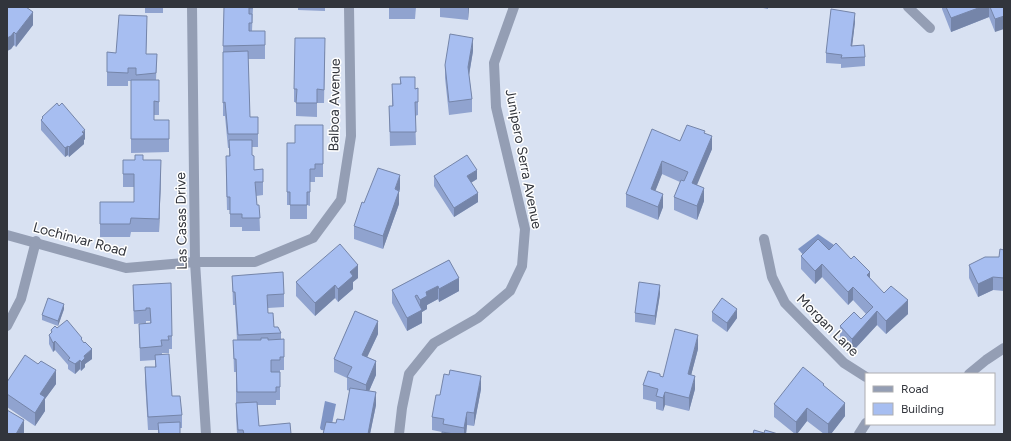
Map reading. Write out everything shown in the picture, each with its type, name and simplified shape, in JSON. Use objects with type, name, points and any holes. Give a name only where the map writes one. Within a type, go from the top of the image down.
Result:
[{"type":"street","name":"Las Casas Drive","points":[[192,7],[194,262],[206,434]]},
{"type":"street","name":"Balboa Avenue","points":[[194,262],[254,262],[314,238],[341,200],[351,136],[349,7]]},
{"type":"street","name":"Junipero Serra Avenue","points":[[399,434],[402,408],[409,374],[434,343],[478,318],[510,291],[522,266],[525,229],[496,107],[494,63],[514,7]]},
{"type":"street","points":[[908,7],[930,28]]},
{"type":"street","name":"Lochinvar Road","points":[[7,235],[36,241],[126,268],[194,262]]},
{"type":"street","name":"Morgan Lane","points":[[764,239],[772,277],[785,303],[844,363],[865,377]]},
{"type":"street","points":[[7,326],[21,299],[36,241]]},
{"type":"street","points":[[970,373],[1004,348]]},
{"type":"street","points":[[859,434],[865,425]]},
{"type":"water","points":[[818,234],[834,245],[828,254],[805,257],[798,249]]},
{"type":"water","points":[[325,401],[336,404],[331,429],[329,431],[321,430],[320,428]]},
{"type":"building","points":[[7,7],[26,7],[33,12],[16,34],[14,32],[7,38]]},
{"type":"building","points":[[224,7],[253,7],[249,8],[249,14],[252,14],[252,23],[249,23],[249,31],[265,31],[265,45],[223,46]]},
{"type":"building","points":[[946,7],[981,7],[951,18]]},
{"type":"building","points":[[990,7],[1004,7],[1004,16],[995,19]]},
{"type":"building","points":[[831,9],[855,13],[851,46],[864,45],[865,57],[841,58],[842,55],[826,53]]},
{"type":"building","points":[[119,15],[147,16],[146,54],[157,54],[156,73],[136,75],[136,68],[128,68],[128,73],[107,72],[107,52],[116,53]]},
{"type":"building","points":[[450,34],[473,38],[468,67],[472,99],[449,102],[445,65]]},
{"type":"building","points":[[295,38],[325,38],[324,90],[317,89],[317,103],[296,103],[297,89],[294,89]]},
{"type":"building","points":[[248,51],[250,117],[258,117],[258,134],[228,134],[225,102],[223,103],[223,52]]},
{"type":"building","points":[[400,77],[415,77],[415,89],[418,88],[418,102],[415,102],[416,132],[390,132],[389,106],[393,106],[392,84],[401,84]]},
{"type":"building","points":[[131,80],[159,80],[159,102],[154,101],[154,120],[169,120],[169,139],[131,139]]},
{"type":"building","points":[[57,103],[59,106],[62,103],[85,130],[82,132],[84,134],[69,147],[68,146],[65,148],[41,120],[43,118],[42,117]]},
{"type":"building","points":[[295,125],[323,125],[323,164],[315,164],[315,169],[310,169],[310,192],[307,192],[307,205],[290,205],[290,192],[287,192],[287,143],[295,143]]},
{"type":"building","points":[[687,125],[705,131],[704,133],[712,136],[692,183],[704,188],[697,206],[674,197],[681,180],[684,181],[688,172],[662,161],[651,189],[663,194],[658,207],[626,194],[652,129],[680,141]]},
{"type":"building","points":[[229,140],[252,140],[254,170],[263,169],[263,182],[255,182],[260,218],[242,218],[242,214],[230,214],[230,197],[227,197],[226,156],[230,156]]},
{"type":"building","points":[[135,155],[143,155],[143,160],[161,160],[159,219],[131,218],[130,224],[100,224],[100,202],[134,202],[134,174],[123,174],[123,160],[135,160]]},
{"type":"building","points":[[467,155],[477,170],[467,176],[478,193],[454,208],[434,176]]},
{"type":"building","points":[[378,168],[400,175],[395,189],[399,191],[383,236],[354,226],[362,202],[364,203]]},
{"type":"building","points":[[818,239],[829,250],[836,243],[851,259],[854,256],[870,272],[867,275],[884,293],[891,286],[908,300],[886,321],[877,311],[852,339],[840,326],[854,312],[861,319],[873,307],[853,287],[848,292],[822,264],[815,271],[801,256]]},
{"type":"building","points":[[340,244],[358,265],[350,272],[353,276],[338,289],[335,285],[315,303],[296,282]]},
{"type":"building","points":[[1000,249],[1004,250],[1004,278],[993,277],[978,284],[969,265],[985,257],[999,257]]},
{"type":"building","points":[[449,260],[459,278],[439,289],[438,286],[426,292],[427,296],[420,300],[417,295],[415,296],[422,310],[407,318],[392,290]]},
{"type":"building","points":[[283,272],[284,294],[267,295],[268,313],[273,313],[274,327],[278,327],[281,333],[238,335],[235,292],[233,292],[232,276]]},
{"type":"building","points":[[639,282],[660,285],[655,316],[635,313]]},
{"type":"building","points":[[171,283],[172,336],[168,336],[169,340],[161,340],[162,346],[140,348],[139,324],[151,323],[150,308],[146,308],[146,310],[134,311],[133,285]]},
{"type":"building","points":[[48,298],[64,304],[58,321],[42,315]]},
{"type":"building","points":[[722,298],[737,309],[727,323],[712,312]]},
{"type":"building","points":[[355,311],[378,321],[362,355],[376,361],[366,385],[347,377],[352,367],[334,359]]},
{"type":"building","points":[[67,320],[82,338],[81,339],[84,343],[85,342],[92,349],[84,356],[85,358],[81,362],[80,360],[75,364],[68,360],[70,358],[55,341],[53,343],[49,335],[55,326],[57,328]]},
{"type":"building","points":[[675,329],[698,335],[688,374],[695,376],[689,398],[665,392],[663,398],[656,396],[658,389],[643,385],[648,371],[660,374],[660,376],[663,377]]},
{"type":"building","points":[[261,338],[268,338],[268,340],[284,339],[284,357],[280,357],[280,360],[271,360],[271,372],[280,372],[280,387],[276,387],[276,392],[237,392],[236,359],[234,359],[233,340],[261,340]]},
{"type":"building","points":[[169,354],[172,396],[180,396],[182,415],[148,417],[145,367],[156,367],[155,355]]},
{"type":"building","points":[[25,355],[38,364],[41,361],[56,370],[40,394],[45,397],[35,413],[7,394],[7,382]]},
{"type":"building","points":[[803,367],[845,403],[828,424],[807,408],[796,422],[774,404]]},
{"type":"building","points":[[450,370],[481,376],[474,413],[467,412],[464,428],[443,424],[444,419],[432,417],[436,395],[440,395],[444,374],[449,375]]},
{"type":"building","points":[[350,388],[376,392],[368,434],[323,434],[326,422],[336,423],[337,419],[344,420]]},
{"type":"building","points":[[257,402],[259,426],[290,423],[291,434],[244,434],[243,430],[238,430],[236,403]]},
{"type":"building","points":[[7,410],[24,420],[16,434],[7,434]]},
{"type":"building","points":[[180,422],[180,434],[159,434],[158,423]]},
{"type":"building","points":[[754,430],[764,433],[765,430],[778,434],[753,434]]},
{"type":"building","points":[[442,432],[454,434],[442,434]]}]
